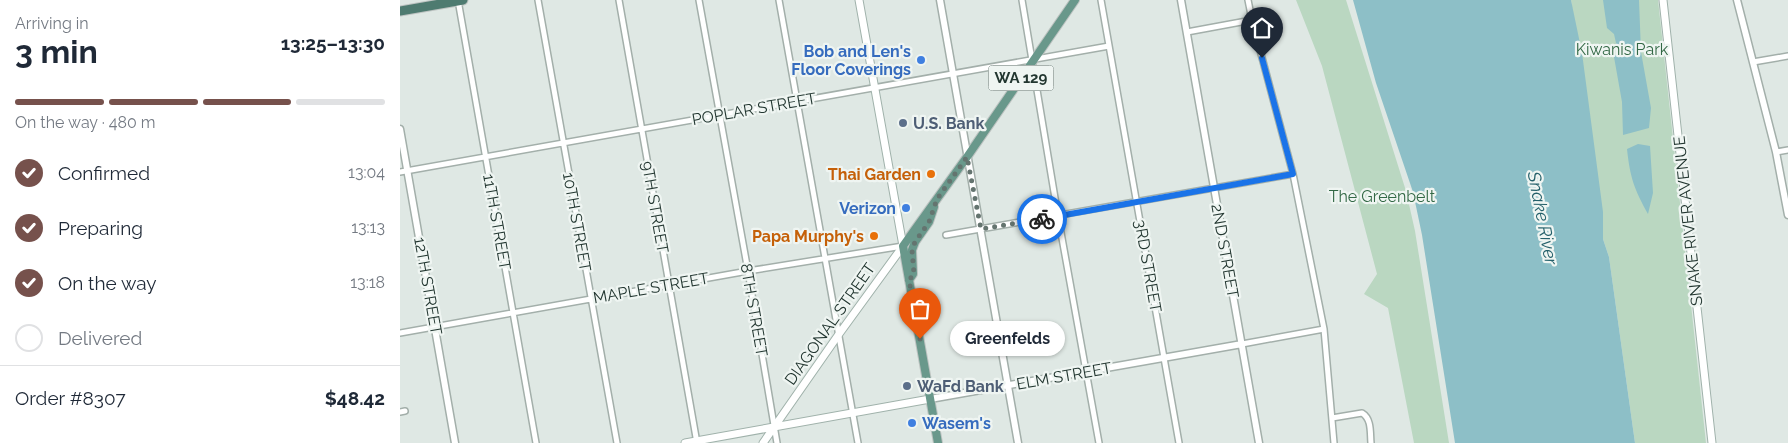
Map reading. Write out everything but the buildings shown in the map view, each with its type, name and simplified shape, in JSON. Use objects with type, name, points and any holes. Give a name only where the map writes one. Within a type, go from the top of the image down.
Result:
[{"type":"highway","points":[[400,11],[459,0]]},
{"type":"main road","points":[[859,0],[903,246]]},
{"type":"main road","name":"DIAGONAL STREET","points":[[763,443],[967,157],[1075,0]]},
{"type":"main road","name":"SNAKE RIVER AVENUE","points":[[1663,0],[1712,443]]},
{"type":"main road","name":"WA 129","points":[[909,280],[914,274],[912,250],[915,242],[929,222],[937,199]]},
{"type":"main road","name":"WA 129","points":[[903,246],[938,443]]},
{"type":"main road","name":"ELM STREET","points":[[685,443],[930,399]]},
{"type":"street","name":"11TH STREET","points":[[459,0],[536,443]]},
{"type":"street","name":"10TH STREET","points":[[538,0],[617,443]]},
{"type":"street","name":"9TH STREET","points":[[619,0],[697,442]]},
{"type":"street","name":"8TH STREET","points":[[699,0],[777,443]]},
{"type":"street","points":[[779,0],[858,443]]},
{"type":"street","points":[[940,0],[1018,443]]},
{"type":"street","points":[[1022,0],[1058,216],[1099,443]]},
{"type":"street","name":"3RD STREET","points":[[1102,0],[1179,443]]},
{"type":"street","name":"2ND STREET","points":[[1181,0],[1259,443]]},
{"type":"street","points":[[1248,0],[1293,174],[1324,329],[1334,443]]},
{"type":"street","points":[[1737,0],[1776,152],[1788,215]]},
{"type":"street","points":[[1187,32],[1252,20]]},
{"type":"street","name":"POPLAR STREET","points":[[404,171],[1109,46]]},
{"type":"street","points":[[1753,62],[1788,56]]},
{"type":"street","name":"12TH STREET","points":[[400,129],[404,171],[435,326],[455,443]]},
{"type":"street","points":[[1776,152],[1788,150]]},
{"type":"street","points":[[946,235],[1293,174]]},
{"type":"street","name":"MAPLE STREET","points":[[400,333],[748,271],[903,246]]},
{"type":"street","name":"ELM STREET","points":[[930,399],[1324,329]]},
{"type":"street","points":[[1332,418],[1362,413],[1369,420],[1371,443]]},
{"type":"green space","name":"The Greenbelt","points":[[1296,0],[1346,0],[1406,191],[1415,231],[1449,443],[1414,443],[1388,308],[1364,294],[1377,274],[1322,66]]},
{"type":"green space","name":"Kiwanis Park","points":[[1571,0],[1658,0],[1706,443],[1635,443],[1609,257],[1603,239]]},
{"type":"water","name":"Snake River","points":[[1353,0],[1571,0],[1582,53],[1603,212],[1603,239],[1609,257],[1635,443],[1455,443],[1422,235],[1413,192],[1376,83]]},
{"type":"water","points":[[1603,0],[1639,0],[1641,52],[1651,108],[1649,128],[1623,135],[1622,102],[1614,57],[1618,52],[1614,34],[1607,28]]},
{"type":"water","points":[[1638,144],[1650,146],[1653,193],[1648,214],[1633,183],[1628,159],[1627,149]]},
{"type":"way so far","points":[[920,339],[909,280],[914,274],[912,250],[915,242],[929,222],[937,199],[967,157],[981,229],[1042,219]]},
{"type":"place","name":"Bob and Len's Floor Coverings","points":[[921,60]]},
{"type":"place","name":"U.S. Bank","points":[[903,123]]},
{"type":"place","name":"Thai Garden","points":[[931,174]]},
{"type":"place","name":"Verizon","points":[[906,208]]},
{"type":"place","name":"Papa Murphy's","points":[[874,236]]},
{"type":"place","name":"Greenfelds","points":[[920,339]]},
{"type":"place","name":"WaFd Bank","points":[[907,386]]},
{"type":"place","name":"Wasem's","points":[[912,423]]},
{"type":"route","points":[[1042,219],[1293,174],[1262,58]]}]
